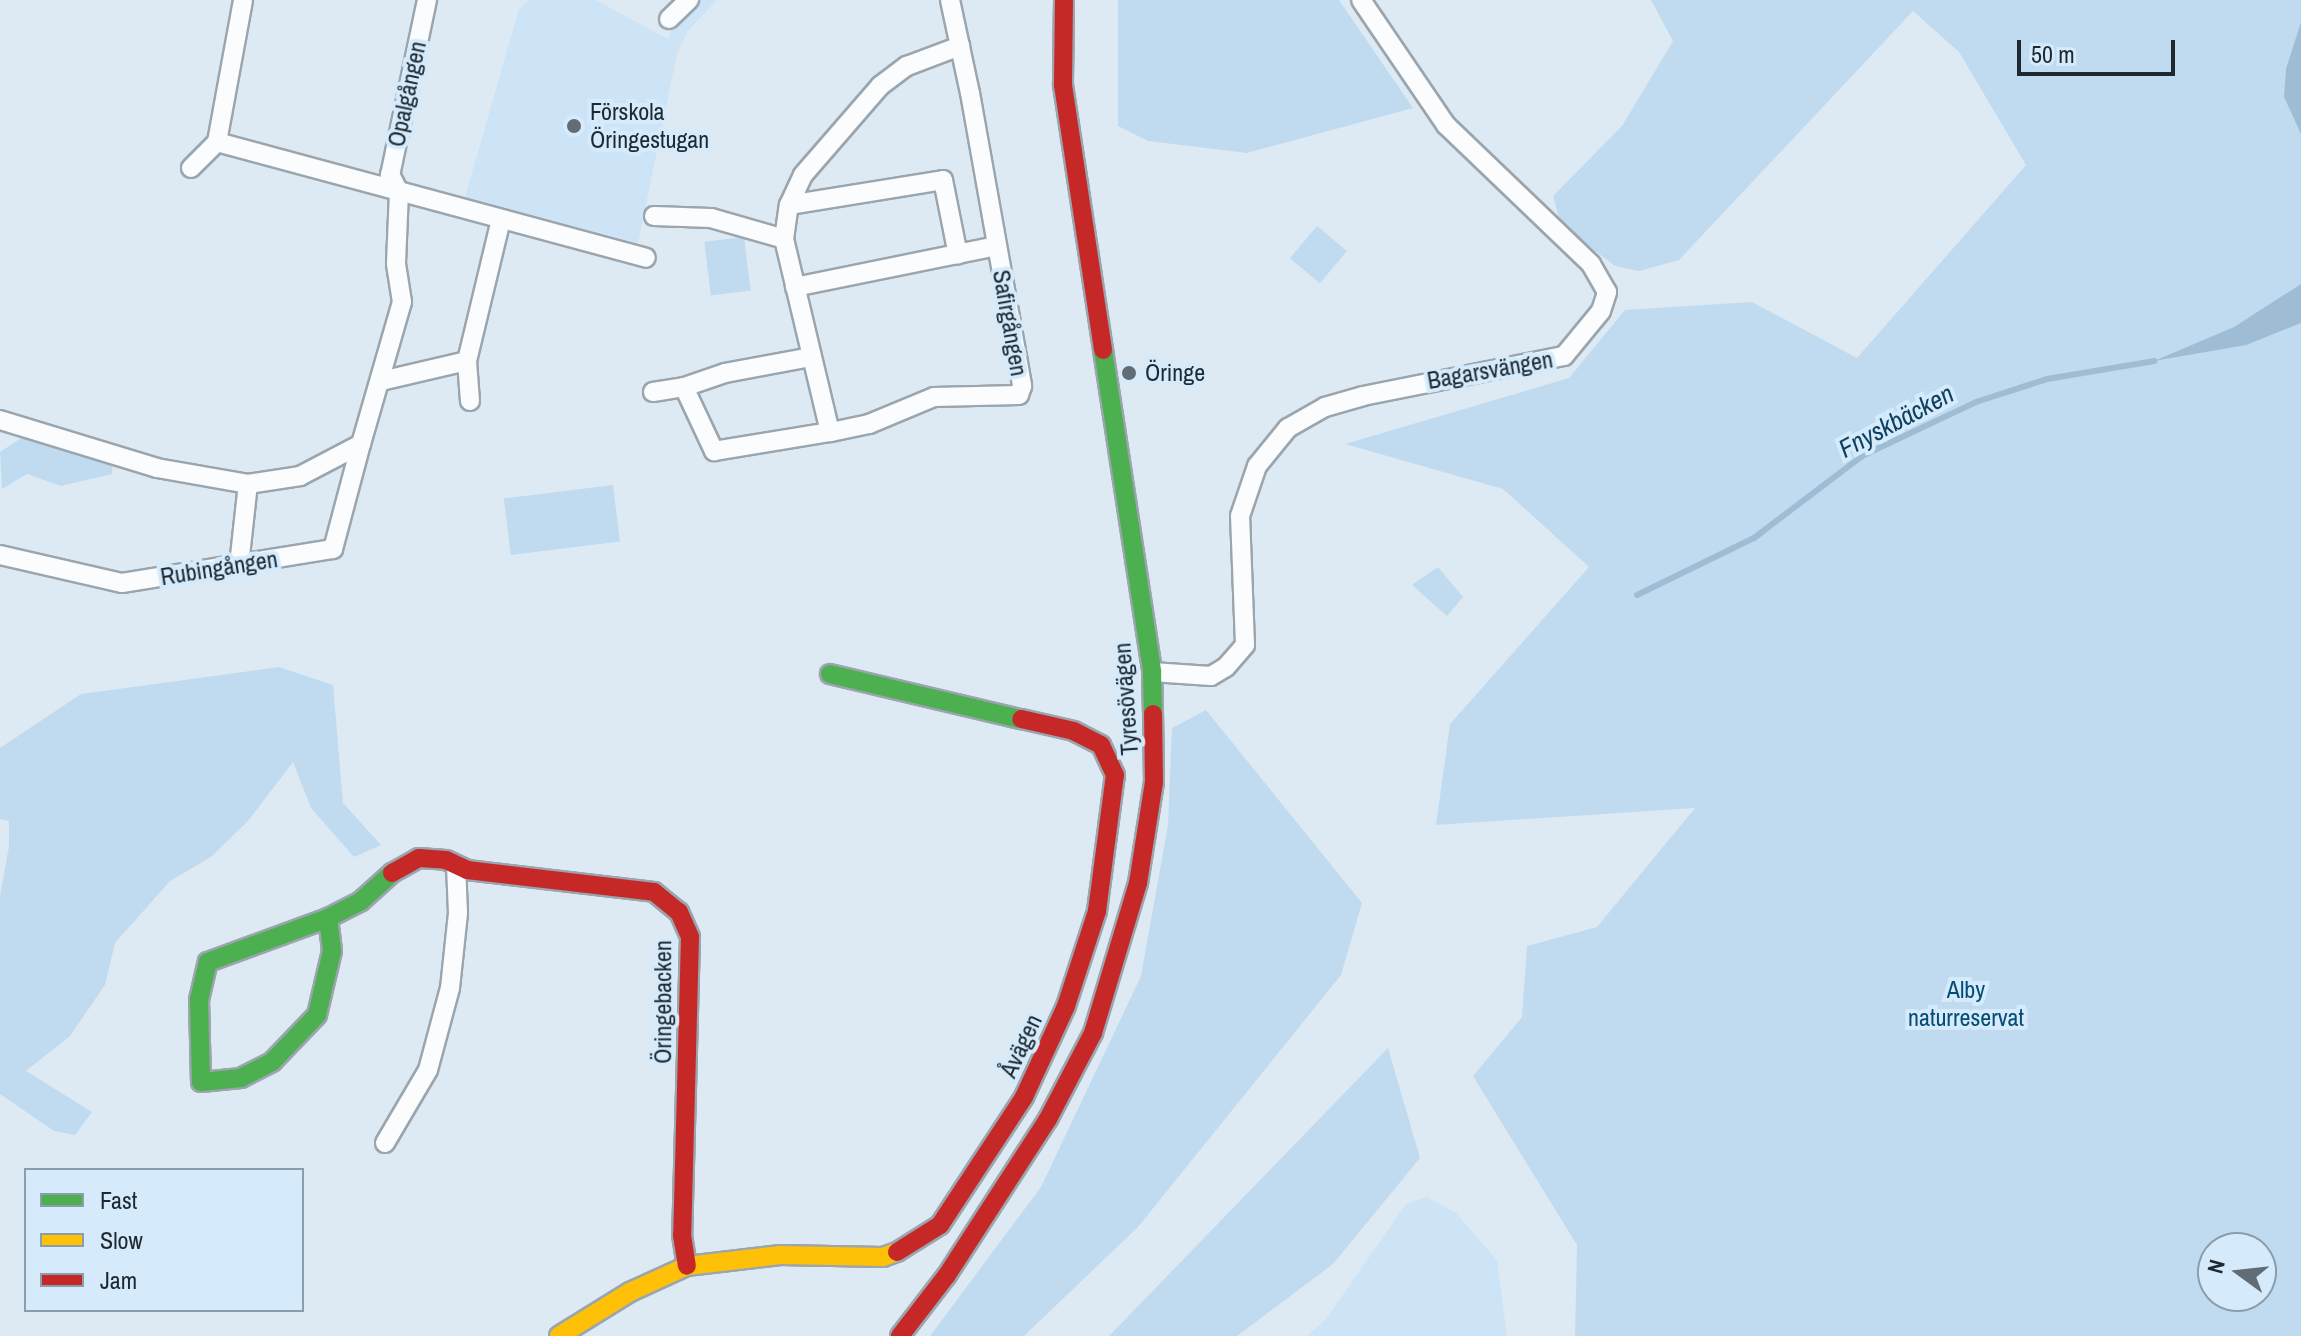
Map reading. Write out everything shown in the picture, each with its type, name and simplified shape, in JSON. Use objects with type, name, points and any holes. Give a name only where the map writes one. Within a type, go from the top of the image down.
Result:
[{"type":"street","points":[[191,168],[217,142],[243,0]]},
{"type":"street","name":"Opalgången","points":[[392,184],[427,0]]},
{"type":"street","points":[[669,19],[689,0]]},
{"type":"street","name":"Safirgången","points":[[684,387],[714,451],[869,424],[934,397],[1019,395],[1022,386],[950,0]]},
{"type":"street","name":"Tyresövägen","points":[[900,1336],[947,1275],[1039,1132],[1093,1033],[1117,966],[1141,869],[1154,782],[1152,672],[1063,85],[1064,0]]},
{"type":"street","name":"Bagarsvängen","points":[[1152,672],[1211,676],[1226,667],[1245,645],[1240,516],[1257,466],[1288,428],[1325,407],[1363,396],[1564,356],[1601,311],[1607,292],[1591,264],[1446,125],[1361,0]]},
{"type":"street","points":[[830,432],[784,239],[789,205],[803,175],[880,86],[907,66],[960,46]]},
{"type":"street","points":[[217,142],[392,184],[501,219],[646,258]]},
{"type":"street","name":"Safirgången","points":[[789,205],[943,180],[958,255]]},
{"type":"street","name":"Rubingången","points":[[0,555],[122,583],[333,549],[402,302],[396,263],[392,184]]},
{"type":"street","points":[[654,216],[711,218],[784,239]]},
{"type":"street","points":[[470,401],[467,361],[501,219]]},
{"type":"street","name":"Safirgången","points":[[795,287],[996,246]]},
{"type":"street","points":[[653,392],[684,387],[725,373],[811,357]]},
{"type":"street","points":[[381,381],[467,361]]},
{"type":"street","points":[[0,420],[157,468],[248,484],[300,476],[361,444]]},
{"type":"street","points":[[239,565],[248,484]]},
{"type":"street","name":"Åvägen","points":[[559,1336],[630,1292],[687,1266],[780,1255],[883,1257],[912,1246],[940,1225],[1024,1097],[1066,1006],[1097,911],[1115,775],[1101,745],[1074,731],[830,674]]},
{"type":"street","name":"Öringebacken","points":[[328,918],[332,951],[327,983],[317,1015],[299,1038],[272,1062],[241,1078],[201,1082],[199,1000],[208,962],[262,938],[328,918],[361,901],[393,872],[419,858],[462,867],[654,892],[679,912],[690,937],[682,1235],[687,1266]]},
{"type":"street","points":[[385,1143],[428,1070],[450,988],[462,867]]},
{"type":"shaded area","name":"Förskola Öringestugan","points":[[529,0],[596,0],[668,39],[675,19],[696,0],[717,0],[688,31],[677,54],[638,243],[465,197],[519,9]]},
{"type":"shaded area","points":[[2301,22],[2301,134],[2284,97],[2286,69]]},
{"type":"shaded area","points":[[2301,284],[2301,323],[2246,345],[2154,361],[2234,327]]},
{"type":"shaded area","points":[[1427,1197],[1457,1214],[1497,1260],[1507,1336],[1307,1336],[1326,1319],[1406,1204]]},
{"type":"green space","points":[[1118,0],[1339,0],[1413,108],[1247,153],[1148,141],[1118,126]]},
{"type":"green space","name":"Alby naturreservat","points":[[1651,0],[2301,0],[2301,1336],[1575,1336],[1577,1245],[1473,1076],[1522,1017],[1527,946],[1597,927],[1695,808],[1436,825],[1450,724],[1589,567],[1503,489],[1345,444],[1569,378],[1625,310],[1752,302],[1857,358],[2026,165],[1959,52],[1913,11],[1679,260],[1639,271],[1615,266],[1561,225],[1553,196],[1622,126],[1673,41]]},
{"type":"green space","points":[[1317,226],[1347,251],[1320,283],[1290,258]]},
{"type":"green space","points":[[744,237],[751,291],[711,295],[704,242]]},
{"type":"green space","points":[[29,433],[113,455],[112,474],[61,486],[27,474],[2,489],[0,452]]},
{"type":"green space","points":[[613,485],[620,542],[511,555],[504,498]]},
{"type":"green space","points":[[1438,567],[1463,597],[1447,616],[1412,585]]},
{"type":"green space","points":[[279,667],[333,685],[343,803],[381,845],[354,857],[311,808],[293,762],[248,821],[211,857],[170,881],[115,943],[105,985],[70,1036],[26,1071],[92,1112],[75,1135],[54,1131],[0,1094],[0,896],[9,846],[9,821],[0,819],[0,748],[81,694]]},
{"type":"green space","points":[[1206,710],[1362,903],[1341,975],[1138,1227],[1024,1336],[930,1336],[1041,1187],[1141,976],[1168,825],[1172,728]]},
{"type":"green space","points":[[1388,1048],[1420,1158],[1333,1264],[1237,1336],[1109,1336]]},
{"type":"waterway","name":"Fnyskbäcken","points":[[1637,595],[1754,538],[1862,456],[1976,402],[2047,379],[2154,361]]},
{"type":"traffic: fast","points":[[1103,350],[1152,672],[1153,714]]},
{"type":"traffic: fast","points":[[830,674],[1021,719]]},
{"type":"traffic: fast","points":[[328,918],[332,951],[317,1015],[272,1062],[241,1078],[201,1082],[199,1000],[208,962],[328,918],[361,901],[392,873]]},
{"type":"traffic: slow","points":[[559,1336],[630,1292],[687,1266],[780,1255],[883,1257],[897,1252]]},
{"type":"traffic: jam","points":[[1064,0],[1063,85],[1103,350]]},
{"type":"traffic: jam","points":[[900,1336],[947,1275],[1048,1119],[1093,1033],[1138,883],[1154,782],[1153,714]]},
{"type":"traffic: jam","points":[[897,1252],[940,1225],[1024,1097],[1066,1006],[1097,911],[1115,775],[1101,745],[1074,731],[1021,719]]},
{"type":"traffic: jam","points":[[392,873],[419,858],[446,860],[467,870],[654,892],[679,912],[690,937],[682,1235],[687,1266]]},
{"type":"place","name":"Förskola Öringestugan","points":[[574,126]]},
{"type":"place","name":"Öringe","points":[[1129,373]]}]
